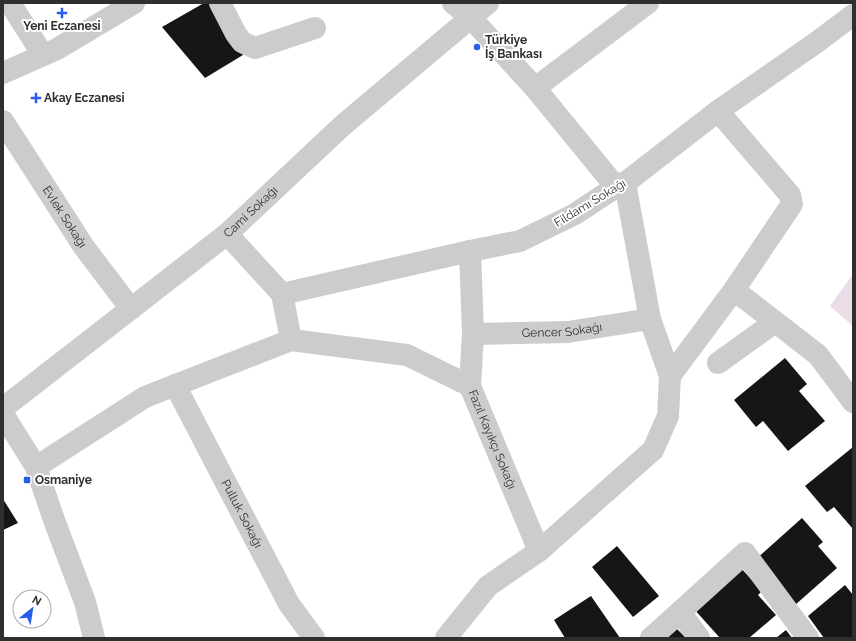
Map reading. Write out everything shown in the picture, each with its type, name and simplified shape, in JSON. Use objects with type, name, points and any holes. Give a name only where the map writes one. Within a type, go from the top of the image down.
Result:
[{"type":"street","points":[[10,3],[43,55]]},
{"type":"street","points":[[3,73],[57,49],[134,3]]},
{"type":"street","points":[[220,3],[236,34],[242,42],[255,48],[315,28]]},
{"type":"street","points":[[453,3],[471,18],[621,185],[650,319],[670,376],[668,416],[653,450],[539,551],[488,586],[455,633]]},
{"type":"street","name":"Cami Sokağı","points":[[3,408],[227,234],[342,126],[488,3]]},
{"type":"street","points":[[535,88],[648,3]]},
{"type":"street","name":"Fildamı Sokağı","points":[[282,294],[520,241],[574,214],[621,185],[718,111],[818,42],[853,15]]},
{"type":"street","points":[[670,376],[734,290],[792,204],[790,194],[718,111]]},
{"type":"street","name":"Evlek Sokağı","points":[[3,121],[84,247],[131,309]]},
{"type":"street","points":[[227,234],[282,294],[291,340]]},
{"type":"street","name":"Fazıl Kayıkçı Sokağı","points":[[470,251],[473,334],[470,386],[539,551]]},
{"type":"street","points":[[734,290],[818,356],[853,402]]},
{"type":"street","name":"Gencer Sokağı","points":[[473,334],[568,332],[650,319]]},
{"type":"street","points":[[718,363],[775,322]]},
{"type":"street","points":[[36,467],[145,397],[291,340],[407,355],[470,386]]},
{"type":"street","name":"Pulluk Sokağı","points":[[175,385],[289,604],[314,638]]},
{"type":"street","points":[[3,414],[36,467],[85,602],[94,638]]},
{"type":"street","points":[[651,638],[745,553],[808,638]]},
{"type":"street","points":[[680,612],[699,638]]},
{"type":"shaded area","points":[[853,274],[853,326],[830,306]]},
{"type":"building","points":[[204,3],[211,3],[243,55],[205,78],[162,27]]},
{"type":"building","points":[[785,358],[807,384],[799,391],[825,421],[788,451],[763,421],[756,427],[734,400]]},
{"type":"building","points":[[853,447],[853,529],[834,507],[827,512],[805,486]]},
{"type":"building","points":[[3,499],[18,523],[3,530]]},
{"type":"building","points":[[802,518],[823,542],[818,546],[837,568],[795,605],[755,560]]},
{"type":"building","points":[[617,546],[659,596],[633,617],[592,567]]},
{"type":"building","points":[[740,567],[762,591],[758,595],[776,615],[749,638],[720,638],[694,609]]},
{"type":"building","points":[[845,585],[853,595],[853,638],[824,638],[808,616]]},
{"type":"building","points":[[591,596],[620,638],[565,638],[554,620]]},
{"type":"building","points":[[677,629],[686,638],[667,638]]},
{"type":"building","points":[[786,630],[792,638],[776,638]]},
{"type":"place","name":"Yeni Eczanesi","points":[[62,13]]},
{"type":"place","name":"Türkiye İş Bankası","points":[[477,47]]},
{"type":"place","name":"Akay Eczanesi","points":[[36,98]]},
{"type":"place","name":"Osmaniye","points":[[27,480]]}]
